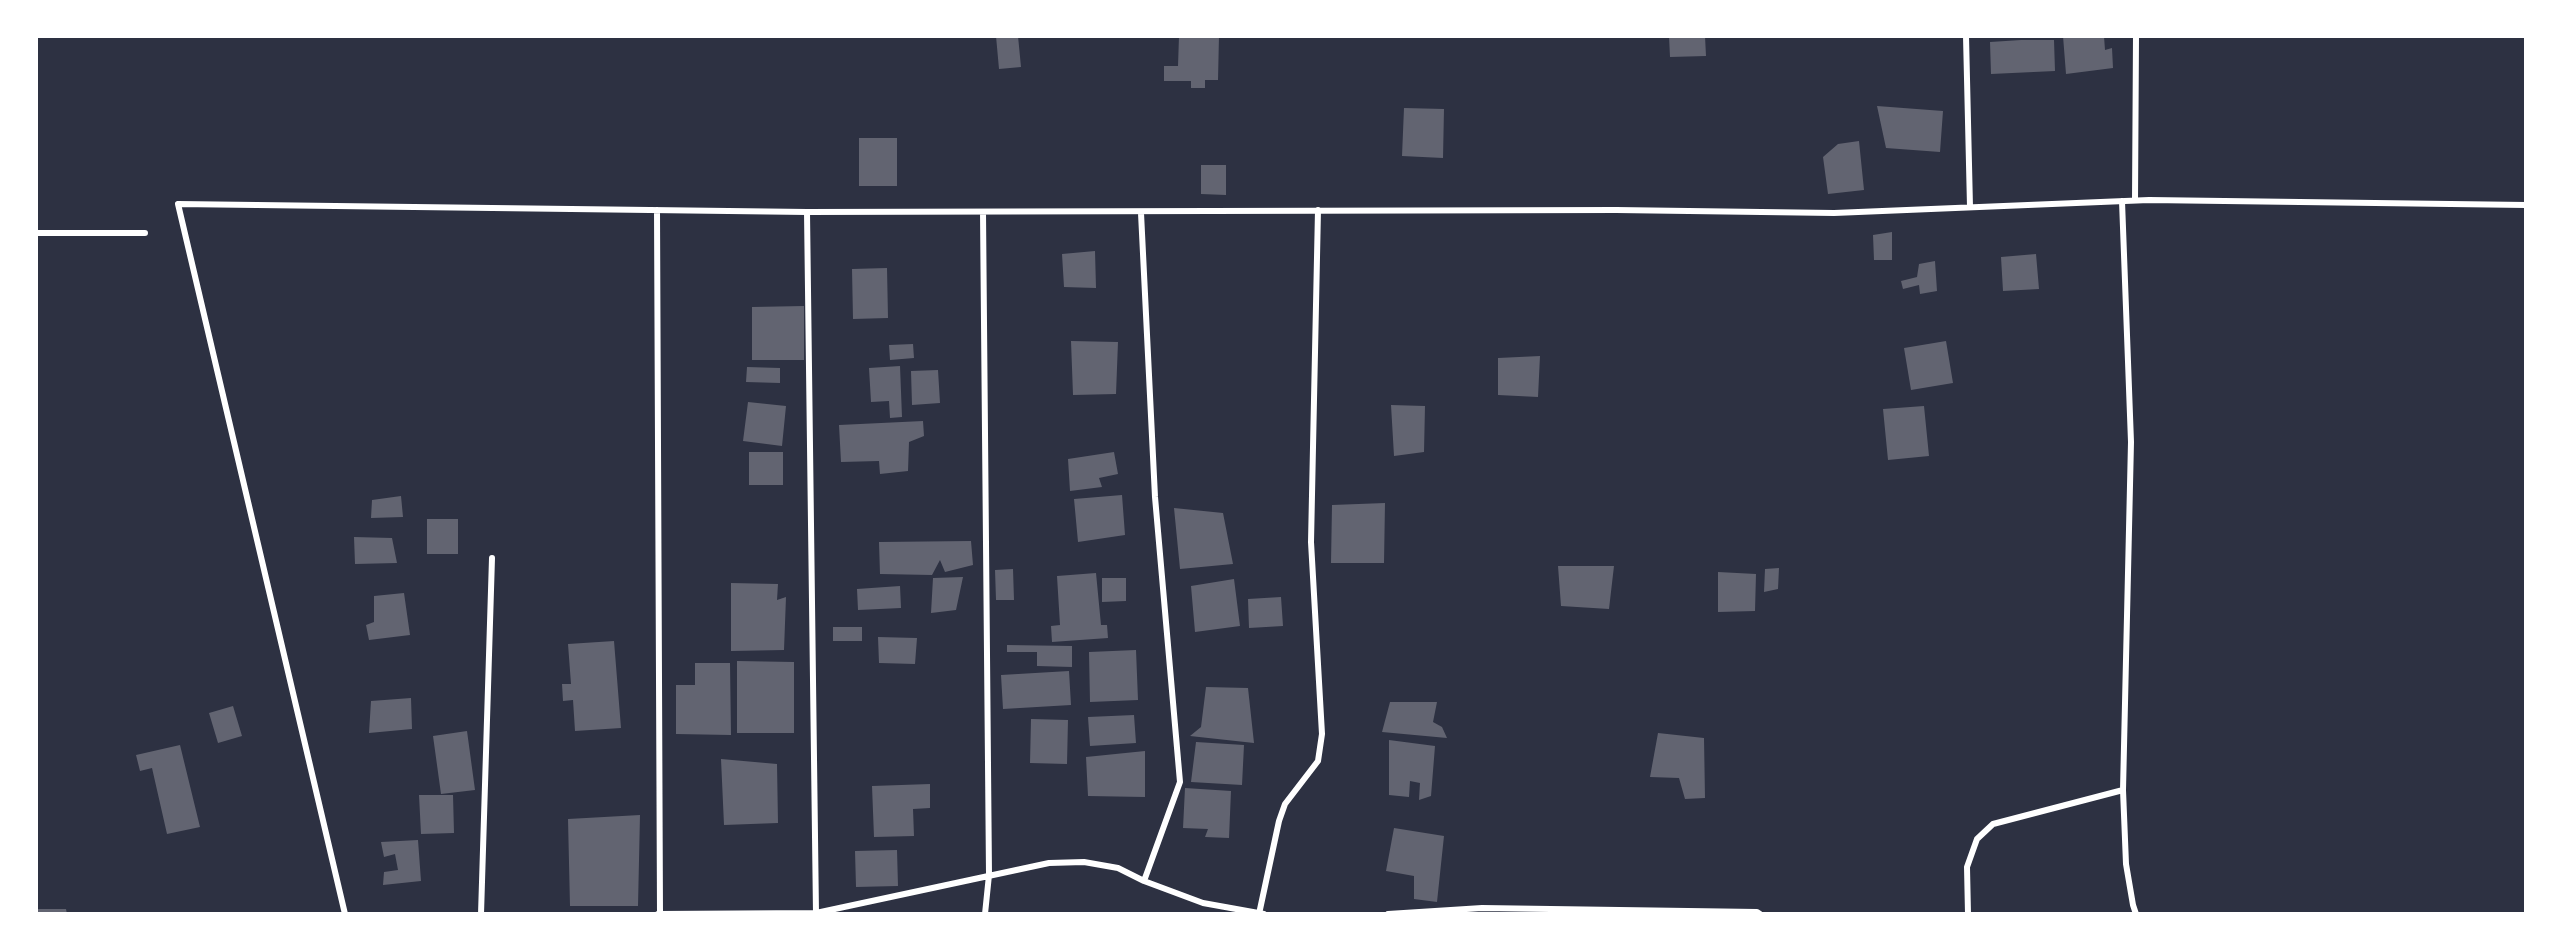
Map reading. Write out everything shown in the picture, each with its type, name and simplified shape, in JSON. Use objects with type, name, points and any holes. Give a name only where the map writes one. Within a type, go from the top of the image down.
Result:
[{"type":"street","points":[[1966,36],[1970,207]]},
{"type":"street","points":[[2135,200],[2136,36]]},
{"type":"street","points":[[345,914],[178,204],[807,212],[1141,213],[1318,210],[1616,210],[1834,213],[2135,200],[2526,205]]},
{"type":"street","points":[[2122,201],[2131,442],[2123,790],[2126,864],[2136,914]]},
{"type":"street","points":[[657,210],[659,914],[816,913],[1049,862],[1084,862],[1118,868],[1144,881],[1203,903],[1264,914]]},
{"type":"street","points":[[1259,914],[1279,821],[1285,804],[1318,761],[1322,734],[1311,542],[1318,210]]},
{"type":"street","points":[[807,212],[816,913]]},
{"type":"street","points":[[983,212],[989,875],[985,914]]},
{"type":"street","points":[[1141,213],[1155,497],[1180,782],[1144,881]]},
{"type":"street","points":[[36,233],[146,233]]},
{"type":"street","points":[[481,914],[492,558]]},
{"type":"street","points":[[1968,914],[1967,867],[1977,839],[1993,824],[2123,790]]},
{"type":"street","points":[[1388,914],[1482,908],[1760,914]]},
{"type":"building","points":[[996,36],[1018,36],[1021,67],[999,69]]},
{"type":"building","points":[[1179,36],[1219,36],[1218,80],[1205,80],[1205,88],[1191,88],[1191,81],[1164,81],[1164,66],[1178,66]]},
{"type":"building","points":[[1669,36],[1705,36],[1706,56],[1670,57]]},
{"type":"building","points":[[2063,36],[2104,36],[2105,50],[2112,48],[2113,68],[2066,74]]},
{"type":"building","points":[[2054,40],[2055,71],[1991,74],[1990,42]]},
{"type":"building","points":[[1877,106],[1943,111],[1940,152],[1886,148]]},
{"type":"building","points":[[1404,108],[1444,109],[1443,158],[1402,156]]},
{"type":"building","points":[[859,138],[897,138],[897,186],[859,186]]},
{"type":"building","points":[[1859,141],[1864,190],[1828,194],[1823,157],[1838,144]]},
{"type":"building","points":[[1201,165],[1226,165],[1226,195],[1201,194]]},
{"type":"building","points":[[1892,232],[1892,260],[1874,260],[1873,235]]},
{"type":"building","points":[[1095,251],[1096,288],[1064,287],[1062,254]]},
{"type":"building","points":[[2036,254],[2039,289],[2003,291],[2001,257]]},
{"type":"building","points":[[1935,261],[1937,291],[1920,294],[1919,285],[1903,289],[1901,281],[1917,277],[1919,264]]},
{"type":"building","points":[[887,268],[888,318],[853,319],[852,269]]},
{"type":"building","points":[[804,306],[804,360],[752,360],[752,307]]},
{"type":"building","points":[[1071,341],[1118,342],[1116,394],[1073,395]]},
{"type":"building","points":[[1946,341],[1953,383],[1911,390],[1904,348]]},
{"type":"building","points":[[913,344],[914,358],[890,360],[889,345]]},
{"type":"building","points":[[1540,356],[1538,397],[1498,395],[1498,358]]},
{"type":"building","points":[[900,366],[902,417],[890,418],[889,401],[871,402],[869,368]]},
{"type":"building","points":[[747,367],[780,368],[780,383],[746,382]]},
{"type":"building","points":[[938,370],[940,403],[912,405],[911,371]]},
{"type":"building","points":[[748,402],[786,406],[782,446],[743,441]]},
{"type":"building","points":[[1391,405],[1425,406],[1424,452],[1394,456]]},
{"type":"building","points":[[1924,406],[1929,456],[1888,460],[1883,409]]},
{"type":"building","points":[[923,421],[924,436],[909,442],[908,471],[880,474],[879,461],[841,462],[839,425]]},
{"type":"building","points":[[749,452],[783,452],[783,485],[749,485]]},
{"type":"building","points":[[1114,452],[1118,474],[1099,478],[1102,487],[1070,491],[1068,459]]},
{"type":"building","points":[[1122,495],[1125,535],[1078,542],[1074,499]]},
{"type":"building","points":[[401,496],[403,517],[371,518],[372,500]]},
{"type":"building","points":[[1385,503],[1384,563],[1331,563],[1332,505]]},
{"type":"building","points":[[1174,508],[1223,513],[1233,564],[1180,569]]},
{"type":"building","points":[[427,519],[458,519],[458,554],[427,554]]},
{"type":"building","points":[[354,537],[392,538],[397,563],[355,564]]},
{"type":"building","points":[[971,541],[973,565],[945,572],[940,560],[932,575],[880,574],[879,542]]},
{"type":"building","points":[[1558,566],[1614,566],[1609,609],[1561,606]]},
{"type":"building","points":[[1779,568],[1778,589],[1764,592],[1765,569]]},
{"type":"building","points":[[1013,569],[1014,600],[996,600],[995,570]]},
{"type":"building","points":[[1718,572],[1756,574],[1755,611],[1718,612]]},
{"type":"building","points":[[1096,573],[1101,625],[1107,625],[1108,638],[1052,642],[1051,626],[1060,625],[1057,576]]},
{"type":"building","points":[[963,577],[956,610],[931,613],[933,578]]},
{"type":"building","points":[[1102,578],[1126,578],[1126,601],[1102,602]]},
{"type":"building","points":[[1234,579],[1240,626],[1195,632],[1191,586]]},
{"type":"building","points":[[731,583],[778,584],[777,600],[786,597],[784,650],[731,651]]},
{"type":"building","points":[[900,586],[901,608],[858,610],[857,589]]},
{"type":"building","points":[[404,593],[410,635],[369,640],[366,625],[374,622],[374,596]]},
{"type":"building","points":[[1281,597],[1283,626],[1249,628],[1248,599]]},
{"type":"building","points":[[833,627],[862,627],[862,641],[833,641]]},
{"type":"building","points":[[878,637],[917,638],[915,664],[879,663]]},
{"type":"building","points":[[614,641],[621,728],[575,731],[573,700],[563,701],[562,684],[571,684],[568,644]]},
{"type":"building","points":[[1007,645],[1072,646],[1072,667],[1037,666],[1037,652],[1007,652]]},
{"type":"building","points":[[1136,650],[1138,700],[1090,702],[1089,652]]},
{"type":"building","points":[[737,661],[794,662],[794,733],[737,733]]},
{"type":"building","points":[[695,663],[730,663],[731,735],[676,734],[676,685],[695,685]]},
{"type":"building","points":[[1069,671],[1071,705],[1003,709],[1001,675]]},
{"type":"building","points":[[1206,687],[1248,688],[1254,743],[1190,736],[1201,727]]},
{"type":"building","points":[[411,698],[412,729],[369,733],[371,701]]},
{"type":"building","points":[[1390,702],[1437,702],[1433,722],[1442,727],[1447,738],[1382,732]]},
{"type":"building","points":[[233,706],[242,736],[218,743],[209,713]]},
{"type":"building","points":[[1134,715],[1136,743],[1090,746],[1088,717]]},
{"type":"building","points":[[1031,719],[1068,720],[1067,764],[1030,763]]},
{"type":"building","points":[[467,731],[475,790],[441,794],[433,736]]},
{"type":"building","points":[[1658,733],[1704,738],[1705,798],[1685,799],[1679,778],[1650,777]]},
{"type":"building","points":[[1389,740],[1435,746],[1431,796],[1419,800],[1420,783],[1410,781],[1409,797],[1389,795]]},
{"type":"building","points":[[1196,742],[1244,745],[1242,785],[1191,782]]},
{"type":"building","points":[[180,745],[200,827],[167,834],[152,768],[140,771],[136,755]]},
{"type":"building","points":[[1145,751],[1145,797],[1088,796],[1086,757]]},
{"type":"building","points":[[721,759],[777,764],[778,823],[724,825]]},
{"type":"building","points":[[930,784],[930,808],[913,809],[914,836],[874,837],[872,786]]},
{"type":"building","points":[[1185,788],[1231,791],[1229,838],[1205,837],[1208,829],[1183,828]]},
{"type":"building","points":[[419,795],[453,795],[454,833],[421,834]]},
{"type":"building","points":[[640,815],[638,906],[570,906],[568,819]]},
{"type":"building","points":[[1394,828],[1444,836],[1437,902],[1414,899],[1414,876],[1386,871]]},
{"type":"building","points":[[418,840],[421,881],[383,885],[384,872],[398,870],[395,854],[384,857],[381,842]]},
{"type":"building","points":[[897,850],[898,886],[856,887],[855,851]]},
{"type":"building","points":[[36,909],[66,909],[67,914],[36,914]]}]
